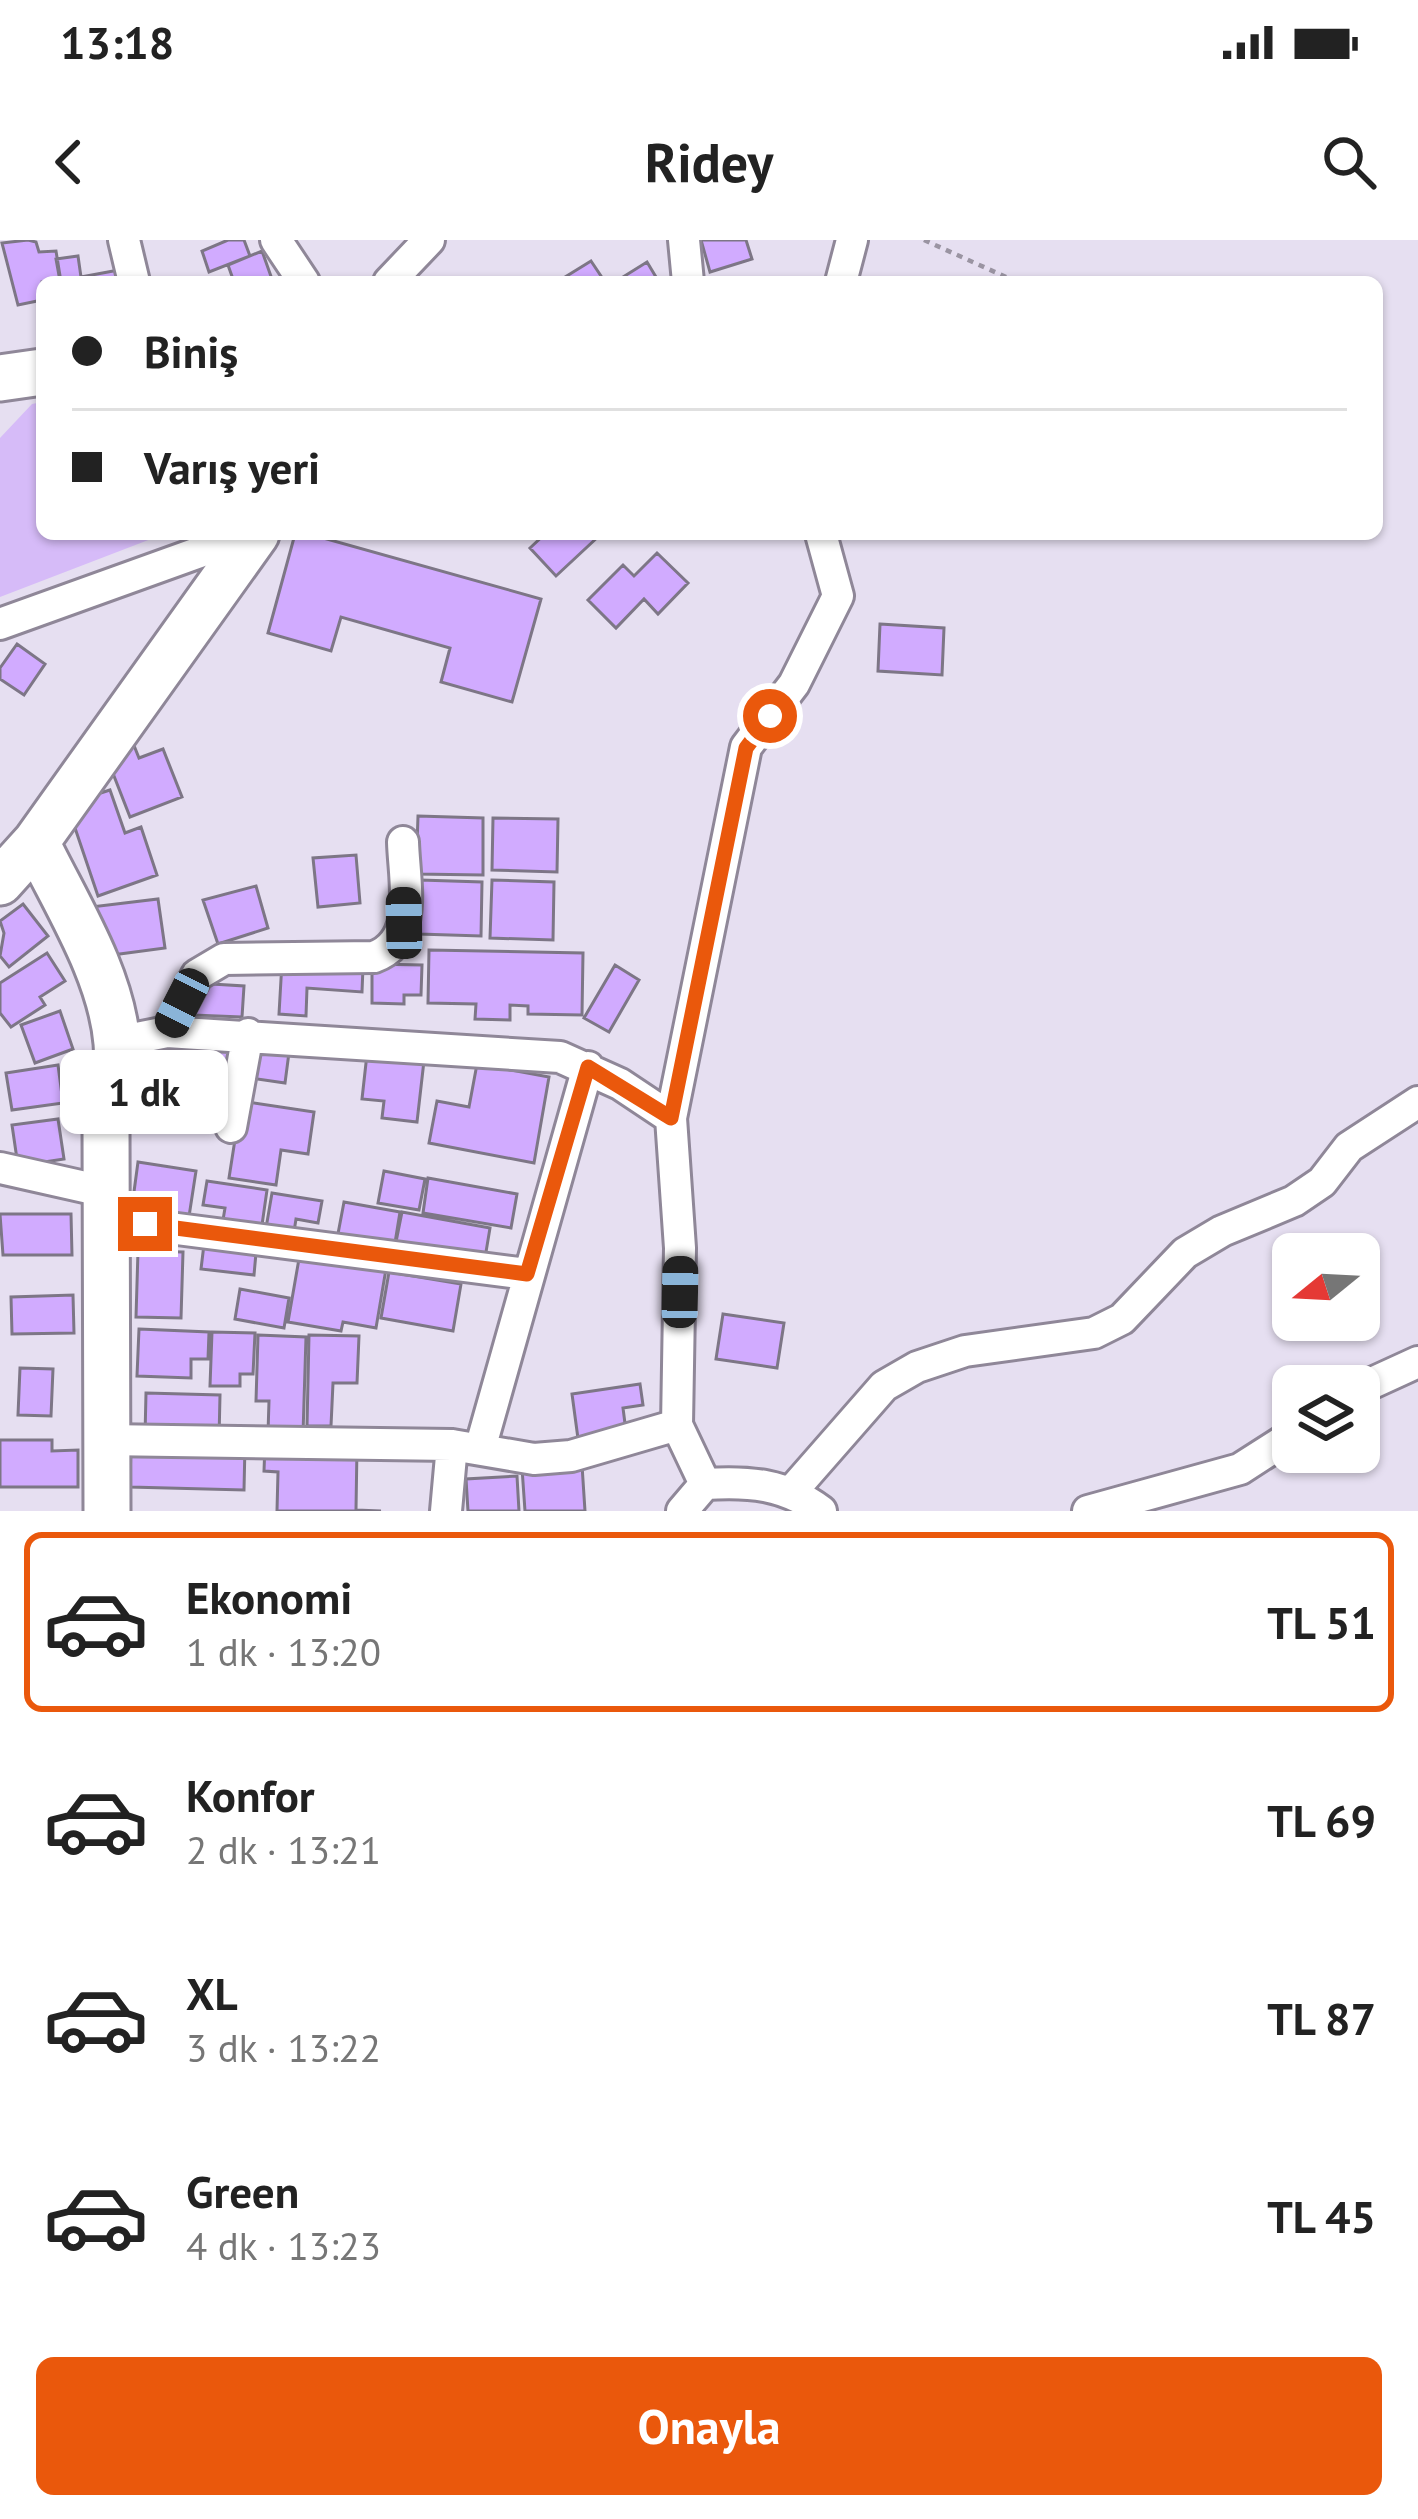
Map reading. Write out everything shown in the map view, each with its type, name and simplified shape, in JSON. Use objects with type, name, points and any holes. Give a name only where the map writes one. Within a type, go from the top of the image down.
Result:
[{"type":"street","points":[[124,240],[133,276]]},
{"type":"street","points":[[276,240],[300,276]]},
{"type":"street","points":[[395,276],[429,240]]},
{"type":"street","points":[[684,240],[687,276]]},
{"type":"street","points":[[843,276],[852,240]]},
{"type":"street","points":[[0,378],[36,373]]},
{"type":"street","points":[[0,625],[236,540]]},
{"type":"street","points":[[0,882],[36,842],[249,540]]},
{"type":"street","points":[[705,1484],[677,1425],[680,1248],[671,1118],[746,748],[794,684],[838,596],[823,540]]},
{"type":"street","points":[[36,842],[104,985],[117,1042],[106,1126],[107,1511]]},
{"type":"street","points":[[167,1031],[197,974],[224,958],[374,957],[389,951],[399,941],[404,923],[403,842]]},
{"type":"street","points":[[117,1042],[167,1031],[560,1057],[588,1067],[671,1118]]},
{"type":"street","points":[[231,1127],[248,1034]]},
{"type":"street","points":[[446,1511],[527,1274],[588,1067]]},
{"type":"street","points":[[793,1490],[884,1386],[917,1367],[965,1351],[1094,1333],[1108,1326],[1185,1253],[1222,1231],[1294,1201],[1322,1182],[1349,1148],[1418,1102]]},
{"type":"street","points":[[0,1168],[107,1206],[527,1274]]},
{"type":"street","points":[[1380,1379],[1418,1362]]},
{"type":"street","points":[[105,1441],[466,1447],[534,1459],[571,1456],[677,1425]]},
{"type":"street","points":[[1088,1511],[1240,1469],[1272,1448]]},
{"type":"street","points":[[682,1511],[705,1484],[741,1481],[793,1490],[821,1511]]},
{"type":"path","points":[[924,240],[1004,276]]},
{"type":"shaded area","points":[[36,403],[36,540],[148,540],[0,597],[0,438]]},
{"type":"building","points":[[28,240],[36,242],[39,252],[56,251],[60,276],[36,276],[36,301],[18,305],[2,243]]},
{"type":"building","points":[[228,240],[244,240],[250,256],[209,272],[202,251]]},
{"type":"building","points":[[701,240],[746,240],[752,259],[710,272]]},
{"type":"building","points":[[262,251],[271,276],[232,276],[228,265]]},
{"type":"building","points":[[78,256],[81,276],[59,276],[56,259]]},
{"type":"building","points":[[591,261],[601,276],[567,276]]},
{"type":"building","points":[[647,262],[655,276],[625,276]]},
{"type":"building","points":[[124,269],[126,276],[86,276]]},
{"type":"building","points":[[293,540],[330,540],[541,599],[512,702],[441,682],[450,648],[341,617],[331,651],[268,633]]},
{"type":"building","points":[[539,540],[595,540],[556,576],[530,548]]},
{"type":"building","points":[[657,553],[688,583],[658,614],[644,599],[616,628],[588,600],[623,565],[634,576]]},
{"type":"building","points":[[880,624],[944,628],[942,675],[878,671]]},
{"type":"building","points":[[17,644],[45,664],[24,695],[0,679],[0,668]]},
{"type":"building","points":[[133,743],[139,758],[163,749],[182,797],[130,817],[105,753]]},
{"type":"building","points":[[110,790],[125,833],[141,827],[157,875],[98,896],[74,825],[82,799]]},
{"type":"building","points":[[418,816],[483,818],[483,875],[416,874]]},
{"type":"building","points":[[493,818],[558,819],[557,872],[492,870]]},
{"type":"building","points":[[356,855],[360,903],[318,907],[313,858]]},
{"type":"building","points":[[420,880],[482,882],[481,936],[419,934]]},
{"type":"building","points":[[492,880],[554,882],[553,940],[490,938]]},
{"type":"building","points":[[256,886],[268,928],[218,944],[203,900]]},
{"type":"building","points":[[158,899],[165,948],[97,957],[91,907]]},
{"type":"building","points":[[23,904],[48,936],[9,967],[0,956],[4,933],[0,921]]},
{"type":"building","points":[[429,950],[583,953],[582,1015],[528,1014],[528,1006],[510,1005],[510,1020],[475,1019],[476,1004],[428,1003]]},
{"type":"building","points":[[47,953],[65,981],[40,997],[45,1005],[11,1027],[0,1013],[0,983]]},
{"type":"building","points":[[282,962],[363,967],[362,992],[307,988],[306,1016],[279,1014]]},
{"type":"building","points":[[372,964],[422,965],[421,995],[404,995],[404,1004],[372,1003]]},
{"type":"building","points":[[615,965],[639,980],[609,1032],[584,1018]]},
{"type":"building","points":[[195,983],[244,986],[242,1017],[193,1015]]},
{"type":"building","points":[[60,1011],[73,1049],[35,1063],[21,1025]]},
{"type":"building","points":[[147,1037],[230,1049],[225,1084],[192,1079],[185,1128],[160,1124],[168,1075],[142,1071]]},
{"type":"building","points":[[257,1040],[290,1045],[285,1083],[251,1078]]},
{"type":"building","points":[[368,1045],[425,1052],[417,1122],[382,1118],[384,1101],[362,1099]]},
{"type":"building","points":[[477,1064],[549,1077],[534,1163],[429,1143],[437,1101],[469,1107]]},
{"type":"building","points":[[58,1065],[63,1103],[12,1110],[6,1073]]},
{"type":"building","points":[[241,1101],[314,1112],[308,1154],[281,1150],[276,1185],[229,1178]]},
{"type":"building","points":[[58,1119],[64,1159],[18,1166],[12,1125]]},
{"type":"building","points":[[138,1162],[196,1171],[188,1223],[131,1214]]},
{"type":"building","points":[[384,1171],[425,1179],[419,1210],[378,1203]]},
{"type":"building","points":[[428,1178],[517,1194],[511,1228],[423,1213]]},
{"type":"building","points":[[207,1181],[267,1190],[261,1232],[222,1226],[225,1208],[203,1205]]},
{"type":"building","points":[[272,1193],[322,1201],[318,1223],[296,1219],[293,1238],[265,1234]]},
{"type":"building","points":[[344,1202],[400,1212],[394,1249],[337,1239]]},
{"type":"building","points":[[402,1212],[490,1228],[484,1264],[395,1247]]},
{"type":"building","points":[[0,1214],[71,1214],[72,1255],[3,1255]]},
{"type":"building","points":[[205,1236],[257,1242],[254,1275],[201,1269]]},
{"type":"building","points":[[138,1251],[183,1252],[181,1318],[136,1317]]},
{"type":"building","points":[[300,1253],[386,1269],[376,1328],[343,1322],[341,1331],[288,1322]]},
{"type":"building","points":[[389,1272],[461,1284],[453,1331],[381,1318]]},
{"type":"building","points":[[240,1289],[289,1298],[284,1328],[235,1319]]},
{"type":"building","points":[[73,1295],[74,1333],[12,1334],[11,1297]]},
{"type":"building","points":[[723,1314],[784,1323],[777,1368],[716,1359]]},
{"type":"building","points":[[139,1329],[209,1332],[208,1359],[191,1359],[191,1378],[137,1376]]},
{"type":"building","points":[[212,1332],[255,1333],[253,1374],[240,1374],[240,1386],[210,1386]]},
{"type":"building","points":[[258,1335],[306,1337],[303,1434],[268,1433],[269,1401],[256,1401]]},
{"type":"building","points":[[309,1335],[359,1336],[357,1383],[333,1383],[331,1426],[307,1426]]},
{"type":"building","points":[[20,1368],[53,1369],[51,1416],[18,1415]]},
{"type":"building","points":[[640,1384],[643,1405],[623,1408],[627,1439],[579,1446],[572,1394]]},
{"type":"building","points":[[146,1393],[220,1395],[219,1439],[145,1436]]},
{"type":"building","points":[[0,1440],[52,1440],[52,1451],[78,1450],[78,1487],[0,1487]]},
{"type":"building","points":[[131,1442],[245,1445],[244,1490],[130,1487]]},
{"type":"building","points":[[265,1444],[357,1447],[356,1510],[381,1511],[277,1511],[278,1472],[264,1471]]},
{"type":"building","points":[[582,1465],[585,1511],[525,1511],[522,1468]]},
{"type":"building","points":[[517,1476],[519,1511],[468,1511],[466,1479]]},
{"type":"route","points":[[145,1224],[527,1274],[588,1067],[671,1118],[746,748],[770,716]]}]
